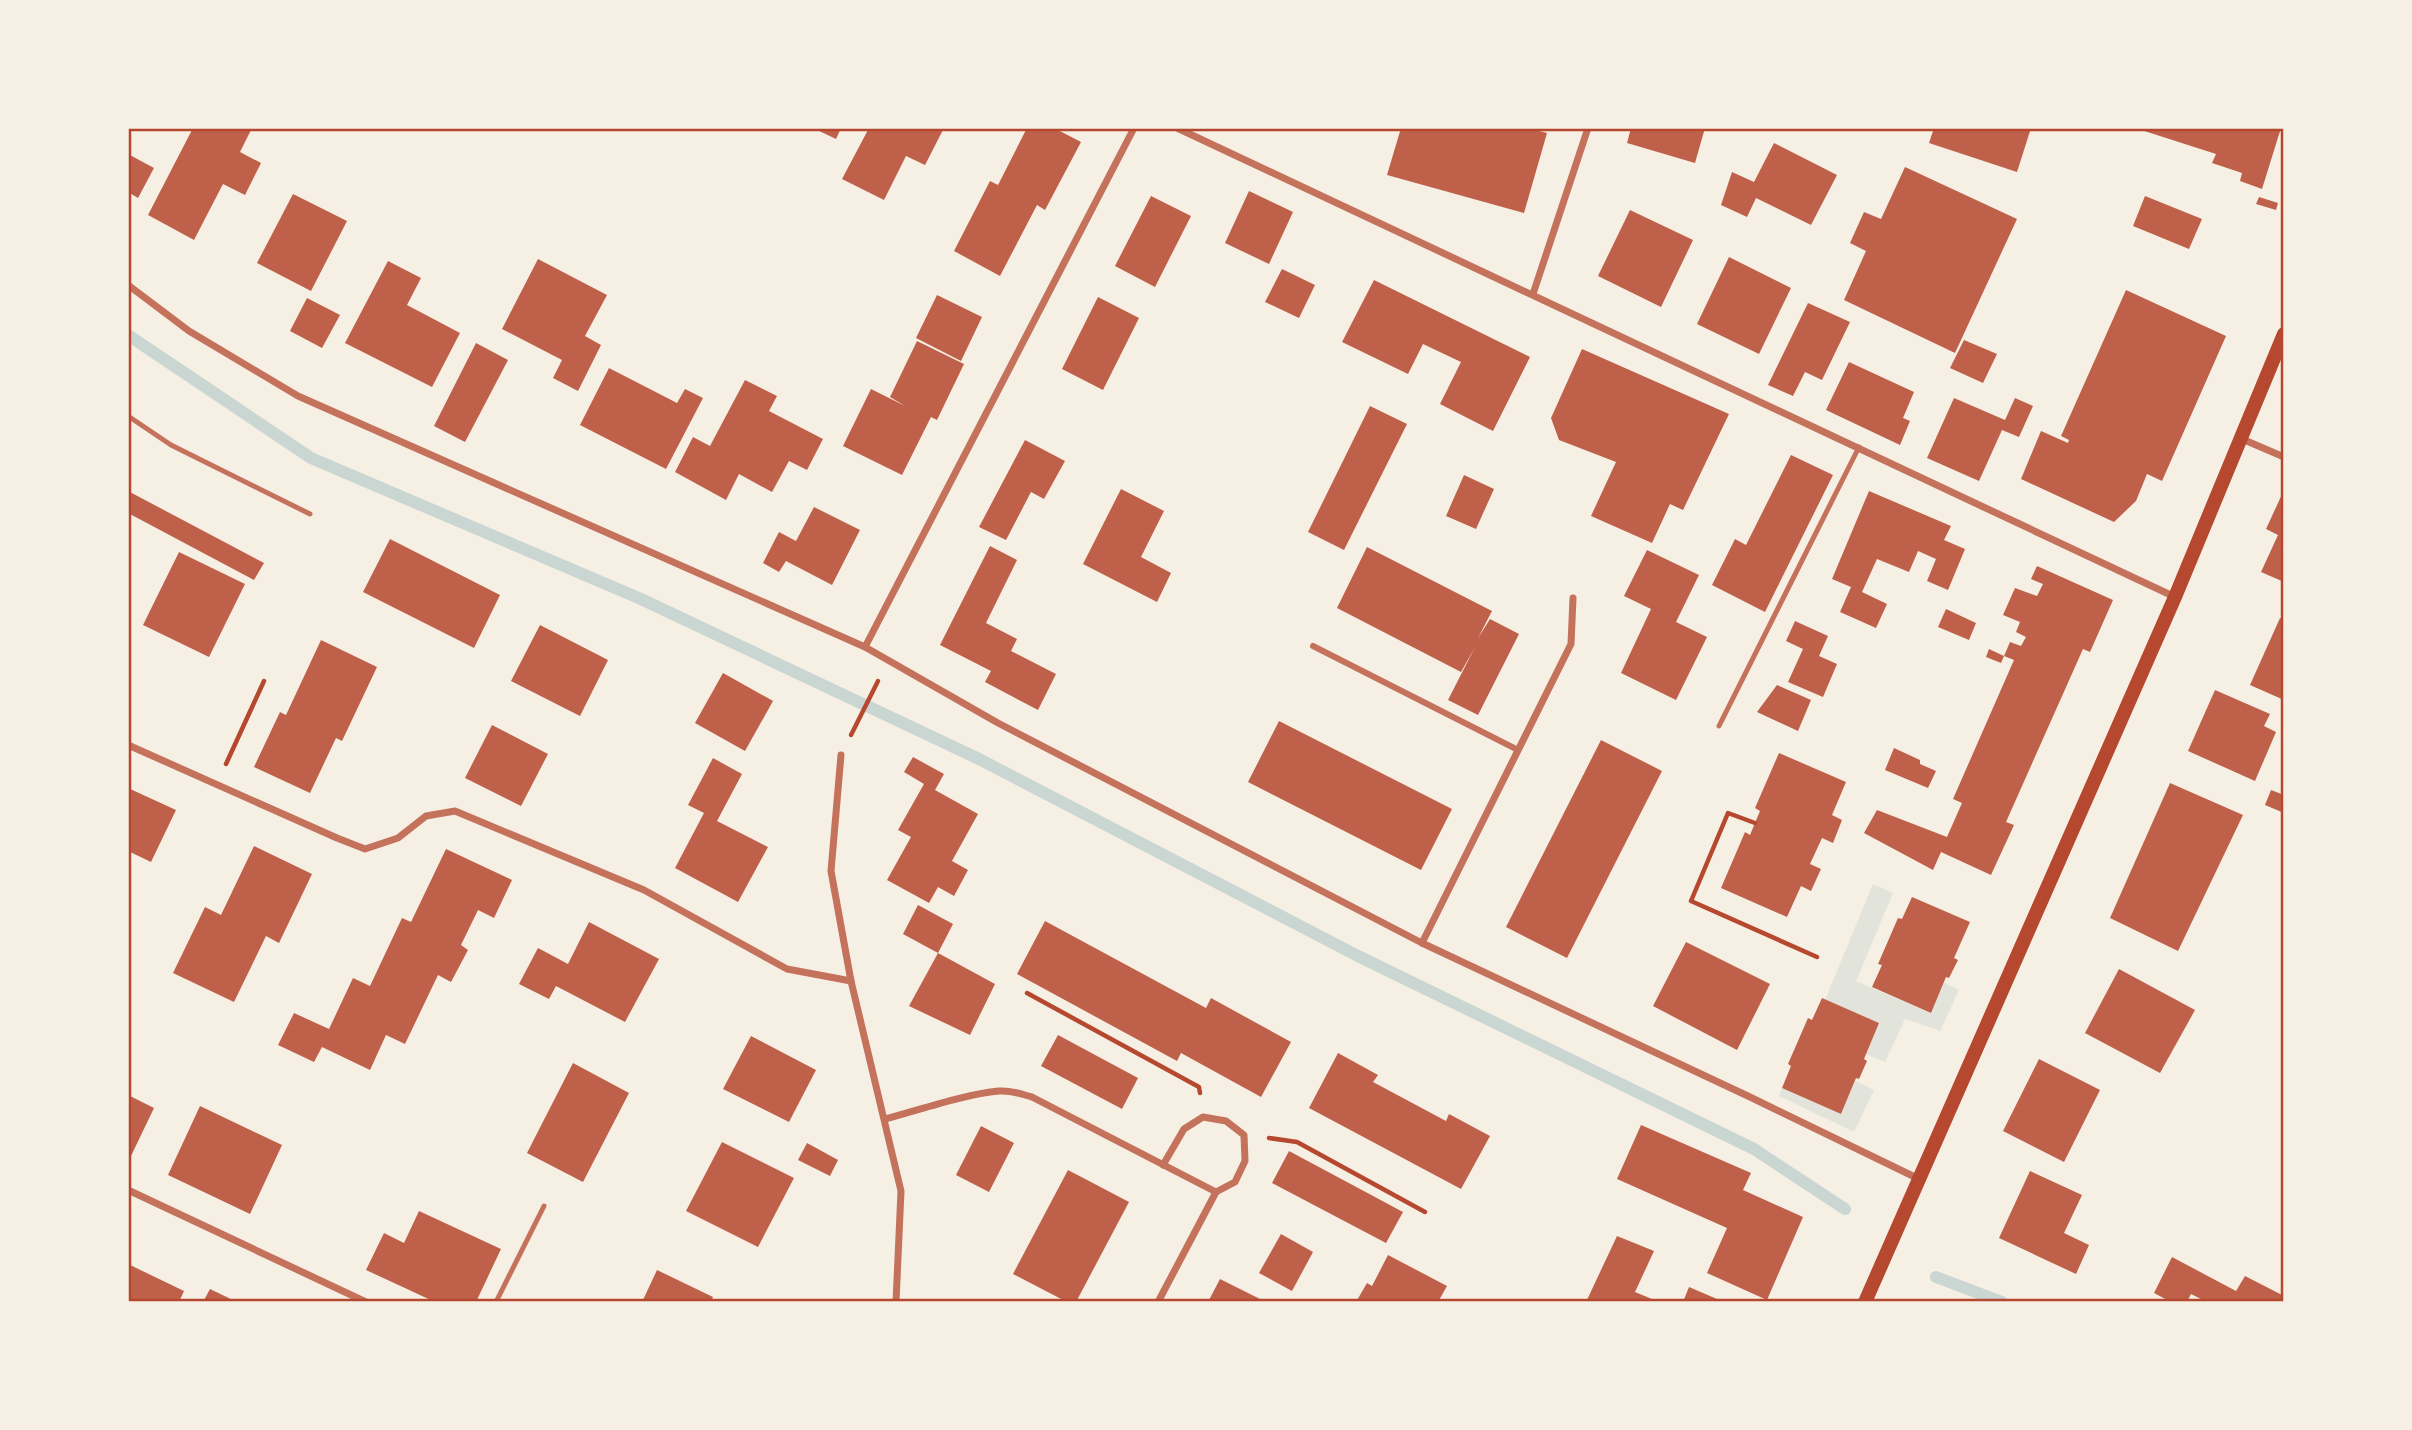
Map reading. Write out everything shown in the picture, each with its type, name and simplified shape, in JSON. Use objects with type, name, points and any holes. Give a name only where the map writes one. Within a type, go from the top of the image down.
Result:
[{"type":"main road","points":[[1865,1302],[2175,597],[2284,334]]},
{"type":"street","points":[[865,647],[1134,128]]},
{"type":"street","points":[[1177,128],[2175,597]]},
{"type":"street","points":[[1533,294],[1588,128]]},
{"type":"street","points":[[128,285],[189,331],[298,396],[865,647],[998,723],[1422,943],[1919,1179]]},
{"type":"street","points":[[2242,439],[2284,457]]},
{"type":"street","points":[[1422,943],[1571,644],[1573,598]]},
{"type":"street","points":[[1313,646],[1518,750]]},
{"type":"street","points":[[128,745],[365,849],[398,838],[426,816],[455,811],[644,890],[787,969],[851,981]]},
{"type":"street","points":[[841,755],[831,871],[851,981],[901,1191],[896,1302]]},
{"type":"street","points":[[885,1119],[1001,1090],[1016,1092],[1032,1097],[1216,1192]]},
{"type":"street","points":[[1158,1302],[1216,1192],[1235,1182],[1245,1161],[1244,1135],[1226,1121],[1202,1116],[1184,1129],[1163,1165]]},
{"type":"street","points":[[128,1190],[366,1302]]},
{"type":"lane","points":[[128,416],[171,445],[310,514]]},
{"type":"lane","points":[[1719,726],[1859,447]]},
{"type":"lane","points":[[496,1302],[544,1206]]},
{"type":"path","points":[[841,755],[888,661]]},
{"type":"path","points":[[217,784],[264,681]]},
{"type":"path","points":[[1755,823],[1728,813],[1691,901],[1817,957]]},
{"type":"path","points":[[1027,993],[1199,1087],[1202,1116]]},
{"type":"path","points":[[1244,1135],[1297,1142],[1425,1212]]},
{"type":"shaded area","points":[[1873,884],[1893,893],[1856,981],[1930,1013],[1944,983],[1959,990],[1940,1031],[1905,1019],[1885,1062],[1866,1054],[1879,1023],[1825,1000]]},
{"type":"shaded area","points":[[1855,1081],[1874,1090],[1854,1132],[1779,1096],[1782,1088],[1841,1114]]},
{"type":"building","points":[[193,128],[252,128],[240,152],[261,163],[245,195],[223,184],[194,240],[148,215]]},
{"type":"building","points":[[813,128],[841,128],[836,139]]},
{"type":"building","points":[[869,128],[944,128],[925,165],[906,156],[884,200],[842,179]]},
{"type":"building","points":[[1027,128],[1054,128],[1081,142],[1045,210],[1037,205],[1000,276],[954,251],[990,181],[998,185]]},
{"type":"building","points":[[1401,128],[1528,128],[1547,133],[1524,213],[1387,175]]},
{"type":"building","points":[[1631,128],[1705,128],[1695,163],[1627,143]]},
{"type":"building","points":[[1934,128],[2031,128],[2017,172],[1929,143]]},
{"type":"building","points":[[2135,128],[2281,128],[2262,189],[2240,181],[2242,173],[2212,163],[2216,154]]},
{"type":"building","points":[[1774,143],[1837,175],[1811,225],[1756,198],[1747,217],[1721,205],[1732,172],[1754,182]]},
{"type":"building","points":[[128,154],[154,168],[138,198],[128,192]]},
{"type":"building","points":[[1905,167],[2017,219],[1955,353],[1844,300],[1866,251],[1850,243],[1864,212],[1881,219]]},
{"type":"building","points":[[1249,191],[1293,212],[1269,264],[1225,243]]},
{"type":"building","points":[[293,194],[347,221],[311,291],[257,263]]},
{"type":"building","points":[[1151,196],[1191,216],[1155,287],[1115,266]]},
{"type":"building","points":[[2145,196],[2202,219],[2189,249],[2133,226]]},
{"type":"building","points":[[2259,197],[2278,203],[2276,210],[2256,204]]},
{"type":"building","points":[[1630,210],[1693,240],[1661,307],[1598,276]]},
{"type":"building","points":[[1729,257],[1791,288],[1759,354],[1697,324]]},
{"type":"building","points":[[538,259],[607,295],[585,336],[601,345],[578,391],[553,378],[562,360],[502,329]]},
{"type":"building","points":[[388,261],[421,278],[407,305],[460,333],[432,387],[345,343]]},
{"type":"building","points":[[1282,269],[1315,285],[1299,318],[1265,302]]},
{"type":"building","points":[[1374,280],[1530,357],[1493,431],[1440,404],[1461,362],[1423,344],[1408,374],[1342,342]]},
{"type":"building","points":[[2126,290],[2226,336],[2162,481],[2147,474],[2136,501],[2114,522],[2021,479],[2041,431],[2068,443],[2069,440],[2061,436]]},
{"type":"building","points":[[937,295],[982,317],[961,361],[916,338]]},
{"type":"building","points":[[1098,297],[1139,318],[1103,390],[1062,369]]},
{"type":"building","points":[[307,298],[340,315],[322,348],[290,331]]},
{"type":"building","points":[[1808,303],[1850,322],[1822,380],[1805,372],[1793,396],[1768,385]]},
{"type":"building","points":[[1964,340],[1997,354],[1983,383],[1950,368]]},
{"type":"building","points":[[917,341],[964,364],[937,420],[931,417],[902,475],[843,446],[871,389],[905,406],[890,397]]},
{"type":"building","points":[[476,343],[508,360],[465,442],[434,426]]},
{"type":"building","points":[[1582,349],[1729,414],[1683,510],[1670,504],[1652,543],[1591,516],[1616,462],[1559,440],[1551,418]]},
{"type":"building","points":[[1849,362],[1914,392],[1903,418],[1910,421],[1900,445],[1826,410]]},
{"type":"building","points":[[609,368],[677,403],[685,389],[703,398],[666,469],[580,425]]},
{"type":"building","points":[[745,380],[777,396],[769,411],[823,439],[807,470],[789,461],[772,492],[739,474],[726,500],[675,472],[693,437],[710,446]]},
{"type":"building","points":[[1954,398],[2005,420],[2015,398],[2033,406],[2019,437],[2002,430],[1979,481],[1927,458]]},
{"type":"building","points":[[1370,406],[1407,424],[1344,550],[1308,532]]},
{"type":"building","points":[[1025,440],[1065,461],[1044,499],[1031,492],[1006,540],[979,527]]},
{"type":"building","points":[[1791,455],[1833,475],[1765,612],[1712,585],[1735,539],[1746,545]]},
{"type":"building","points":[[1464,475],[1494,489],[1476,529],[1446,516]]},
{"type":"building","points":[[1121,489],[1164,511],[1141,557],[1171,573],[1157,602],[1083,564]]},
{"type":"building","points":[[2284,490],[2284,582],[2261,572],[2278,535],[2266,529]]},
{"type":"building","points":[[128,491],[264,563],[254,580],[128,513]]},
{"type":"building","points":[[1869,491],[1951,526],[1944,540],[1965,549],[1948,590],[1927,581],[1936,559],[1918,551],[1909,572],[1877,559],[1862,592],[1887,604],[1876,628],[1840,612],[1851,587],[1832,579]]},
{"type":"building","points":[[814,507],[860,530],[832,585],[786,561],[779,572],[763,563],[779,532],[796,541]]},
{"type":"building","points":[[390,539],[500,595],[474,648],[363,592]]},
{"type":"building","points":[[990,546],[1017,560],[986,623],[1017,639],[1011,651],[1056,674],[1038,710],[985,682],[991,671],[940,645]]},
{"type":"building","points":[[1367,547],[1492,611],[1478,638],[1490,619],[1519,634],[1478,715],[1448,700],[1475,647],[1461,672],[1337,608]]},
{"type":"building","points":[[1647,550],[1699,575],[1676,622],[1707,637],[1676,700],[1621,673],[1651,609],[1624,596]]},
{"type":"building","points":[[179,552],[245,584],[209,657],[143,625]]},
{"type":"building","points":[[2037,566],[2113,600],[2090,652],[2083,649],[2006,822],[2014,825],[1991,875],[1941,852],[1933,870],[1864,833],[1877,810],[1947,837],[1962,803],[1953,799],[2014,660],[2004,656],[2010,642],[2021,646],[2026,637],[2016,632],[2020,622],[2003,615],[2015,588],[2037,596],[2043,584],[2031,579]]},
{"type":"building","points":[[1946,609],[1976,623],[1969,640],[1938,627]]},
{"type":"building","points":[[2280,618],[2284,620],[2284,700],[2250,685]]},
{"type":"building","points":[[1795,621],[1828,636],[1819,656],[1837,664],[1823,697],[1788,682],[1803,649],[1786,641]]},
{"type":"building","points":[[540,625],[608,660],[580,716],[511,681]]},
{"type":"building","points":[[321,640],[377,667],[342,741],[336,738],[310,793],[254,767],[280,712],[286,715]]},
{"type":"building","points":[[1989,649],[2004,656],[2001,663],[1986,657]]},
{"type":"building","points":[[723,673],[773,701],[745,751],[695,723]]},
{"type":"building","points":[[1777,685],[1811,700],[1798,731],[1757,712]]},
{"type":"building","points":[[2215,690],[2270,714],[2264,726],[2276,732],[2255,781],[2188,751]]},
{"type":"building","points":[[1279,721],[1452,809],[1421,870],[1248,782]]},
{"type":"building","points":[[492,725],[548,754],[521,806],[465,778]]},
{"type":"building","points":[[1601,740],[1662,771],[1567,958],[1506,927]]},
{"type":"building","points":[[1894,748],[1936,771],[1928,788],[1885,770]]},
{"type":"building","points":[[1779,753],[1846,782],[1832,815],[1842,820],[1833,843],[1822,838],[1810,864],[1821,869],[1811,891],[1801,886],[1787,917],[1721,888],[1745,832],[1750,835],[1760,811],[1755,808]]},
{"type":"building","points":[[913,757],[944,774],[935,790],[978,814],[952,861],[968,870],[954,896],[938,887],[929,903],[887,880],[911,837],[898,830],[924,784],[904,772]]},
{"type":"building","points":[[713,758],[742,774],[717,821],[768,847],[738,902],[675,868],[704,813],[688,805]]},
{"type":"building","points":[[2170,783],[2243,815],[2178,951],[2110,918]]},
{"type":"building","points":[[128,788],[176,810],[151,862],[128,851]]},
{"type":"building","points":[[2271,790],[2284,795],[2284,813],[2265,805]]},
{"type":"building","points":[[254,846],[312,874],[279,943],[266,936],[234,1002],[173,973],[205,907],[221,915]]},
{"type":"building","points":[[446,849],[512,880],[494,918],[478,910],[461,945],[468,950],[451,982],[438,975],[405,1044],[386,1035],[370,1070],[322,1047],[314,1062],[278,1045],[294,1013],[329,1029],[353,978],[370,986],[402,918],[411,922]]},
{"type":"building","points":[[1912,897],[1970,922],[1954,958],[1958,960],[1949,978],[1946,977],[1931,1013],[1872,987],[1882,965],[1878,964],[1898,918],[1902,919]]},
{"type":"building","points":[[918,905],[953,924],[938,953],[903,934]]},
{"type":"building","points":[[1045,921],[1206,1008],[1211,998],[1291,1042],[1261,1097],[1181,1053],[1177,1061],[1017,974]]},
{"type":"building","points":[[589,922],[659,959],[625,1022],[556,986],[549,999],[519,984],[538,948],[568,964]]},
{"type":"building","points":[[1686,942],[1770,984],[1737,1050],[1653,1006]]},
{"type":"building","points":[[938,953],[995,984],[970,1035],[909,1006]]},
{"type":"building","points":[[2119,969],[2195,1010],[2160,1073],[2085,1033]]},
{"type":"building","points":[[1822,998],[1879,1023],[1864,1059],[1867,1061],[1859,1079],[1856,1078],[1841,1114],[1782,1088],[1791,1066],[1788,1064],[1808,1018],[1812,1020]]},
{"type":"building","points":[[1058,1035],[1138,1078],[1122,1109],[1041,1066]]},
{"type":"building","points":[[751,1036],[816,1070],[789,1122],[723,1089]]},
{"type":"building","points":[[1338,1053],[1378,1075],[1373,1082],[1446,1121],[1449,1114],[1490,1136],[1461,1189],[1309,1108]]},
{"type":"building","points":[[2039,1059],[2100,1090],[2064,1162],[2003,1131]]},
{"type":"building","points":[[573,1063],[629,1093],[583,1182],[527,1153]]},
{"type":"building","points":[[128,1095],[154,1108],[131,1156],[128,1154]]},
{"type":"building","points":[[200,1106],[282,1145],[250,1214],[168,1175]]},
{"type":"building","points":[[1641,1125],[1751,1173],[1743,1190],[1803,1217],[1767,1300],[1707,1273],[1727,1228],[1617,1179]]},
{"type":"building","points":[[981,1126],[1014,1143],[989,1192],[956,1175]]},
{"type":"building","points":[[722,1142],[794,1178],[758,1247],[686,1211]]},
{"type":"building","points":[[807,1143],[838,1160],[830,1176],[798,1160]]},
{"type":"building","points":[[1289,1151],[1403,1212],[1386,1243],[1272,1183]]},
{"type":"building","points":[[1068,1170],[1129,1202],[1076,1302],[1067,1302],[1013,1274]]},
{"type":"building","points":[[2030,1171],[2082,1195],[2064,1233],[2089,1245],[2076,1274],[1999,1238]]},
{"type":"building","points":[[419,1211],[501,1249],[476,1302],[435,1302],[366,1270],[384,1233],[404,1243]]},
{"type":"building","points":[[1281,1234],[1313,1252],[1292,1291],[1259,1273]]},
{"type":"building","points":[[1617,1236],[1654,1251],[1635,1292],[1659,1302],[1586,1302]]},
{"type":"building","points":[[1388,1255],[1447,1286],[1438,1302],[1356,1302],[1367,1283],[1372,1286]]},
{"type":"building","points":[[2172,1257],[2236,1291],[2245,1276],[2284,1296],[2284,1302],[2207,1302],[2191,1294],[2187,1302],[2171,1302],[2154,1293]]},
{"type":"building","points":[[128,1264],[184,1291],[179,1302],[128,1302]]},
{"type":"building","points":[[657,1270],[713,1297],[711,1302],[642,1302]]},
{"type":"building","points":[[1220,1279],[1266,1302],[1208,1302]]},
{"type":"building","points":[[1689,1287],[1724,1302],[1683,1302]]},
{"type":"building","points":[[210,1289],[237,1302],[203,1302]]},
{"type":"waterway","points":[[128,335],[311,458],[641,599],[979,759],[1358,956],[1754,1149],[1845,1209]]},
{"type":"waterway","points":[[1936,1277],[2002,1302]]}]
